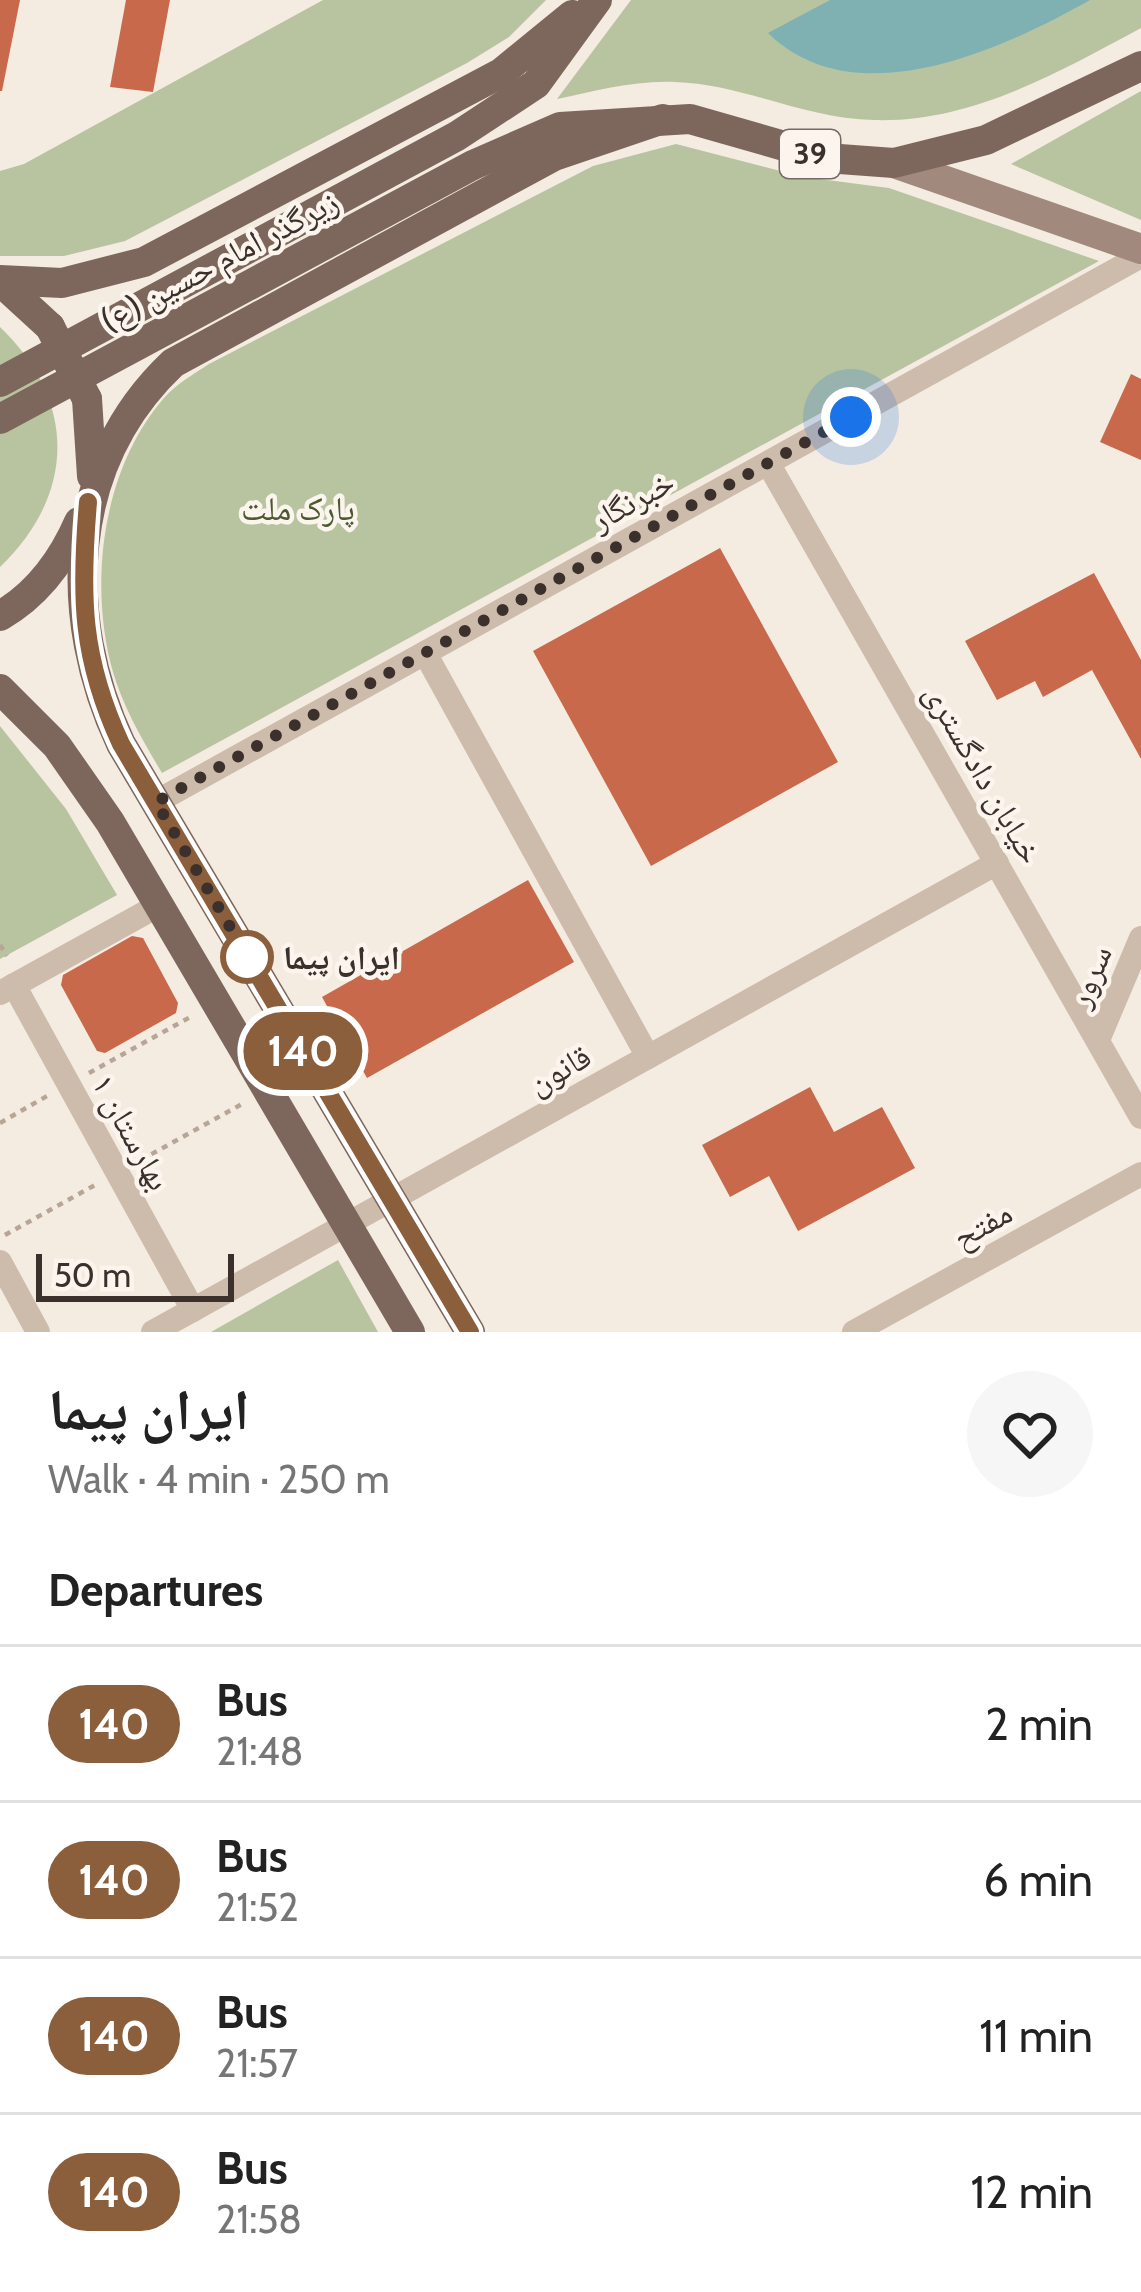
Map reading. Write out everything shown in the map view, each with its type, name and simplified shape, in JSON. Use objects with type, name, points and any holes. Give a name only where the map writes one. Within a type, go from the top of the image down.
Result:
[{"type":"main road","name":"زیرگذر امام حسین (ع)","points":[[0,382],[458,136],[536,84],[593,0]]},
{"type":"main road","points":[[0,280],[62,283],[144,262],[501,73],[593,0]]},
{"type":"main road","name":"39","points":[[663,119],[717,125],[826,158],[894,163],[986,140],[1141,66]]},
{"type":"main road","name":"زیرگذر امام حسین (ع)","points":[[0,419],[473,165],[560,128],[663,119]]},
{"type":"main road","points":[[0,616],[20,604],[63,560],[117,430],[140,394],[173,363],[554,157],[663,119]]},
{"type":"main road","points":[[894,163],[1141,252]]},
{"type":"main road","points":[[0,280],[50,327],[87,399],[94,461],[81,583],[97,693],[156,802],[470,1332]]},
{"type":"main road","points":[[0,689],[57,746],[161,904],[410,1332]]},
{"type":"main road","points":[[191,956],[232,931]]},
{"type":"main road","points":[[280,1108],[322,1083]]},
{"type":"street","name":"خبرنگار","points":[[156,802],[1141,252]]},
{"type":"street","name":"خیابان دادگستری","points":[[768,463],[1141,1117]]},
{"type":"street","points":[[425,653],[648,1058]]},
{"type":"street","name":"قانون","points":[[153,1332],[998,863]]},
{"type":"street","points":[[7,989],[161,904]]},
{"type":"street","name":"سرور","points":[[1098,1040],[1141,938]]},
{"type":"street","name":"بهارستان ۱","points":[[7,989],[69,1084],[193,1310]]},
{"type":"street","name":"مفتح","points":[[854,1332],[1141,1174]]},
{"type":"street","points":[[0,1262],[38,1332]]},
{"type":"path","points":[[0,945],[7,956]]},
{"type":"path","points":[[0,1123],[218,1002]]},
{"type":"green space","points":[[323,0],[546,0],[509,37],[467,63],[125,241],[64,256],[0,256],[0,171],[24,164]]},
{"type":"green space","points":[[631,0],[1141,0],[1141,28],[1013,92],[910,119],[848,118],[675,82],[631,84],[557,99]]},
{"type":"green space","points":[[1141,91],[1141,220],[1011,164]]},
{"type":"green space","name":"پارک ملت","points":[[676,144],[804,177],[889,188],[1099,261],[162,773],[128,712],[113,672],[105,638],[102,565],[114,493],[126,458],[164,398],[209,364],[593,166]]},
{"type":"green space","points":[[0,327],[43,385],[54,416],[57,447],[54,478],[43,509],[0,567]]},
{"type":"green space","points":[[0,726],[66,809],[117,895],[0,959]]},
{"type":"green space","points":[[338,1260],[378,1332],[211,1332]]},
{"type":"water","points":[[830,0],[1090,0],[972,55],[885,73],[843,71],[803,58],[768,33]]},
{"type":"building","points":[[0,0],[20,0],[2,91],[0,91]]},
{"type":"building","points":[[126,0],[170,0],[153,92],[110,87]]},
{"type":"building","points":[[1131,374],[1141,379],[1141,460],[1100,442]]},
{"type":"building","points":[[720,548],[838,762],[651,866],[533,651]]},
{"type":"building","points":[[1094,573],[1141,660],[1141,759],[1092,670],[1043,697],[1035,681],[997,700],[965,641]]},
{"type":"building","points":[[528,880],[574,962],[367,1078],[322,997]]},
{"type":"building","points":[[132,936],[143,938],[178,1003],[176,1013],[105,1053],[97,1051],[61,985],[63,975]]},
{"type":"building","points":[[810,1087],[834,1132],[882,1107],[915,1168],[798,1231],[769,1176],[730,1197],[702,1145]]},
{"type":"bus line","name":"140","points":[[88,502],[81,583],[85,637],[97,693],[121,744],[470,1332]]},
{"type":"place","name":"ایران پیما","points":[[247,957]]},
{"type":"route","points":[[247,957],[255,969],[156,802],[851,417]]}]
